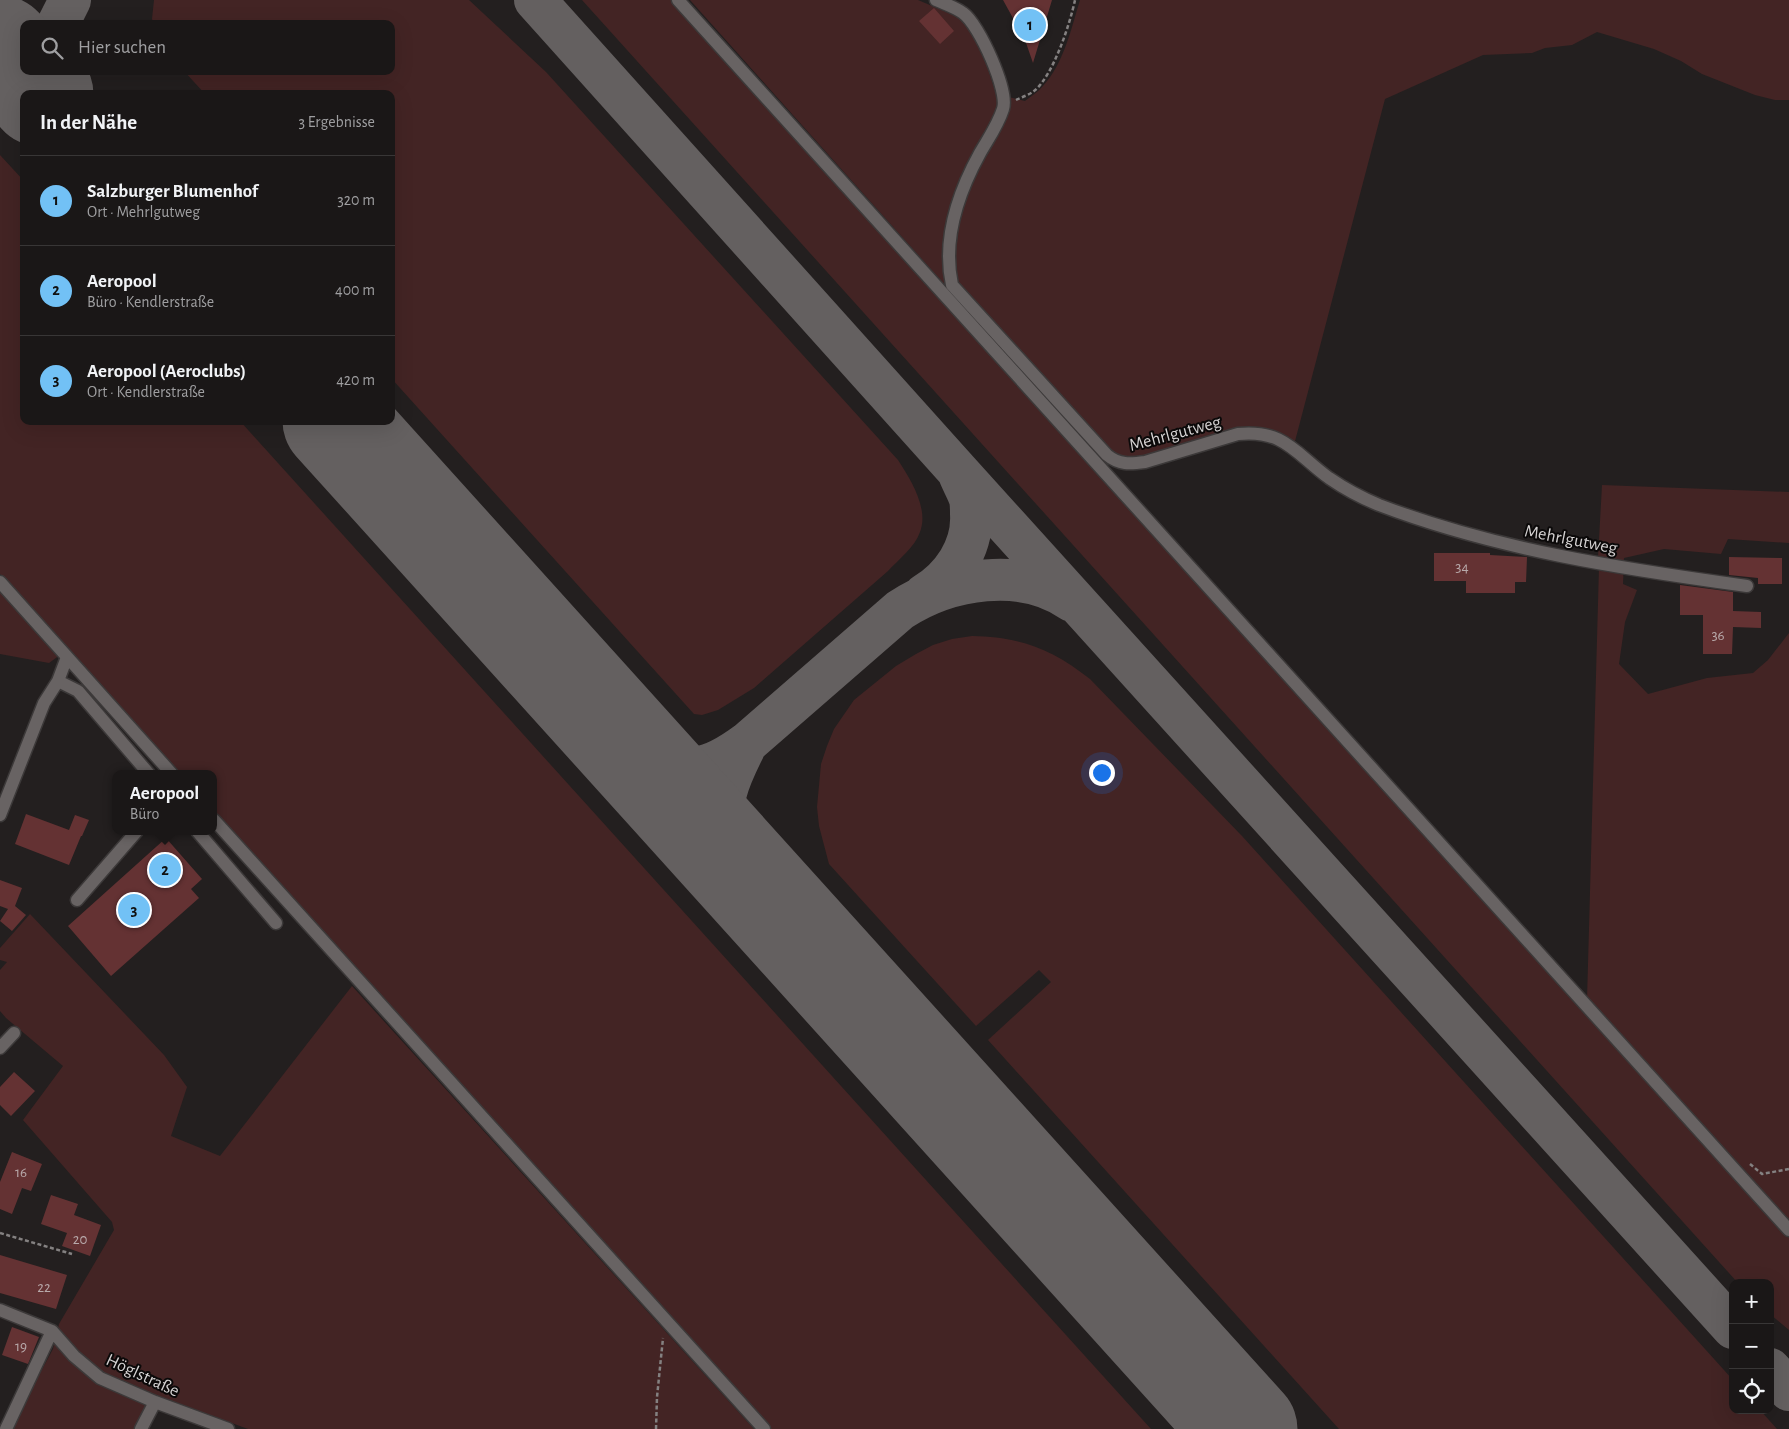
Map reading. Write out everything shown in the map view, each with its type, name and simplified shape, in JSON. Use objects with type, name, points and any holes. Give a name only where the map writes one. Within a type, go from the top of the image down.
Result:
[{"type":"street","points":[[678,0],[948,290],[1789,1230]]},
{"type":"street","points":[[936,0],[964,13],[974,23],[989,54],[1000,86],[1004,108],[974,164],[958,200],[948,258],[948,290]]},
{"type":"street","name":"Mehrlgutweg","points":[[948,290],[1107,455],[1119,463],[1145,462],[1238,434],[1254,432],[1267,434],[1290,446],[1345,488],[1378,504],[1438,525],[1492,542],[1651,573],[1747,586]]},
{"type":"street","points":[[0,582],[168,770]]},
{"type":"street","points":[[0,815],[44,703],[58,681],[67,657]]},
{"type":"street","points":[[58,681],[78,691],[146,770]]},
{"type":"street","points":[[217,823],[666,1324],[764,1429]]},
{"type":"street","points":[[77,900],[134,835]]},
{"type":"street","points":[[200,835],[276,923]]},
{"type":"street","points":[[0,1048],[14,1033]]},
{"type":"street","name":"Höglstraße","points":[[0,1310],[52,1331],[74,1356],[100,1378],[155,1402],[228,1429]]},
{"type":"street","points":[[6,1429],[52,1331]]},
{"type":"street","points":[[141,1429],[155,1402]]},
{"type":"path","points":[[1004,108],[1033,92],[1041,84],[1049,71],[1070,22],[1075,0]]},
{"type":"path","points":[[1744,1159],[1762,1174],[1789,1169]]},
{"type":"path","points":[[0,1233],[72,1254]]},
{"type":"path","points":[[656,1429],[657,1397],[666,1324]]},
{"type":"shaded area","points":[[154,0],[469,0],[546,72],[898,460],[913,486],[920,504],[922,523],[918,538],[888,571],[754,688],[718,710],[702,715],[694,714],[395,382],[395,90],[201,90],[188,75],[395,75],[395,20],[152,19]]},
{"type":"shaded area","points":[[582,0],[672,0],[1789,1237],[1789,1330],[1774,1317],[1774,1279],[1734,1279]]},
{"type":"shaded area","points":[[690,0],[918,0],[958,17],[970,29],[987,66],[996,94],[1025,101],[1041,88],[1062,56],[1080,0],[1789,0],[1789,100],[1775,100],[1755,95],[1702,74],[1681,61],[1654,49],[1597,32],[1572,45],[1545,48],[1532,53],[1483,55],[1385,99],[1294,445],[1272,432],[1247,428],[1131,462],[1115,457],[957,284],[945,285]]},
{"type":"shaded area","points":[[0,155],[20,177],[20,425],[244,425],[1151,1429],[771,1429],[217,814],[217,770],[176,770],[0,574]]},
{"type":"shaded area","points":[[1602,485],[1789,492],[1789,543],[1728,539],[1721,554],[1664,549],[1624,558],[1623,584],[1637,590],[1625,622],[1619,664],[1648,694],[1707,678],[1753,673],[1768,660],[1789,633],[1789,1222],[1587,1000],[1598,558]]},
{"type":"shaded area","points":[[0,589],[60,655],[49,663],[0,654]]},
{"type":"shaded area","points":[[972,636],[1021,642],[1049,652],[1090,679],[1242,836],[1729,1376],[1729,1414],[1764,1414],[1777,1429],[1339,1429],[988,1040],[1051,982],[1039,970],[976,1026],[829,864],[819,826],[817,807],[821,764],[834,729],[854,700],[896,666],[933,645],[952,639]]},
{"type":"shaded area","points":[[30,914],[164,1055],[187,1087],[171,1136],[220,1156],[352,986],[754,1429],[248,1429],[150,1393],[137,1429],[10,1429],[53,1349],[59,1324],[114,1230],[112,1222],[23,1120],[63,1066],[0,1011],[0,970],[7,962],[0,960],[0,948]]},
{"type":"building","points":[[1003,0],[1052,0],[1033,63],[1025,40]]},
{"type":"building","points":[[934,8],[954,31],[940,44],[919,21]]},
{"type":"building","points":[[1434,553],[1490,553],[1490,555],[1527,557],[1526,582],[1515,582],[1515,593],[1466,593],[1466,581],[1434,581]]},
{"type":"building","points":[[1729,557],[1782,558],[1782,584],[1758,584],[1758,578],[1729,575]]},
{"type":"building","points":[[1680,585],[1733,592],[1733,611],[1761,612],[1761,628],[1733,627],[1732,654],[1703,654],[1703,615],[1680,615]]},
{"type":"building","points":[[26,814],[69,830],[75,815],[89,820],[69,865],[15,844]]},
{"type":"building","points":[[166,838],[202,879],[191,889],[199,898],[111,976],[68,926]]},
{"type":"building","points":[[0,880],[22,888],[15,906],[26,915],[12,931],[0,921],[8,909],[0,906]]},
{"type":"building","points":[[14,1072],[35,1091],[11,1116],[0,1105],[0,1087]]},
{"type":"building","points":[[12,1152],[42,1164],[31,1191],[22,1188],[12,1214],[0,1209],[0,1182]]},
{"type":"building","points":[[51,1195],[78,1204],[74,1215],[101,1225],[90,1256],[62,1246],[67,1233],[41,1224]]},
{"type":"building","points":[[0,1255],[67,1275],[56,1309],[0,1293]]},
{"type":"building","points":[[12,1327],[39,1337],[28,1364],[2,1355]]},
{"type":"taxiway","points":[[60,20],[70,0]]},
{"type":"taxiway","points":[[535,0],[1729,1324]]},
{"type":"taxiway","points":[[52,75],[54,90]]},
{"type":"taxiway","points":[[924,595],[952,571],[959,561],[968,539],[971,527],[970,501],[959,474]]},
{"type":"taxiway","points":[[639,758],[684,768],[696,768],[719,761],[747,743],[900,610],[919,599],[941,590],[986,580],[1009,580],[1031,583],[1052,590],[1072,601]]},
{"type":"taxiway","points":[[743,874],[728,847],[723,819],[726,793],[747,743]]},
{"type":"taxiway","points":[[1774,1373],[1789,1390]]},
{"type":"runway","points":[[0,48],[20,70]]},
{"type":"runway","points":[[24,75],[37,90]]},
{"type":"runway","points":[[339,425],[1245,1429]]},
{"type":"place","name":"Salzburger Blumenhof","points":[[1030,25]]},
{"type":"place","name":"Aeropool","points":[[165,870]]},
{"type":"place","name":"Aeropool (Aeroclubs)","points":[[134,910]]}]
